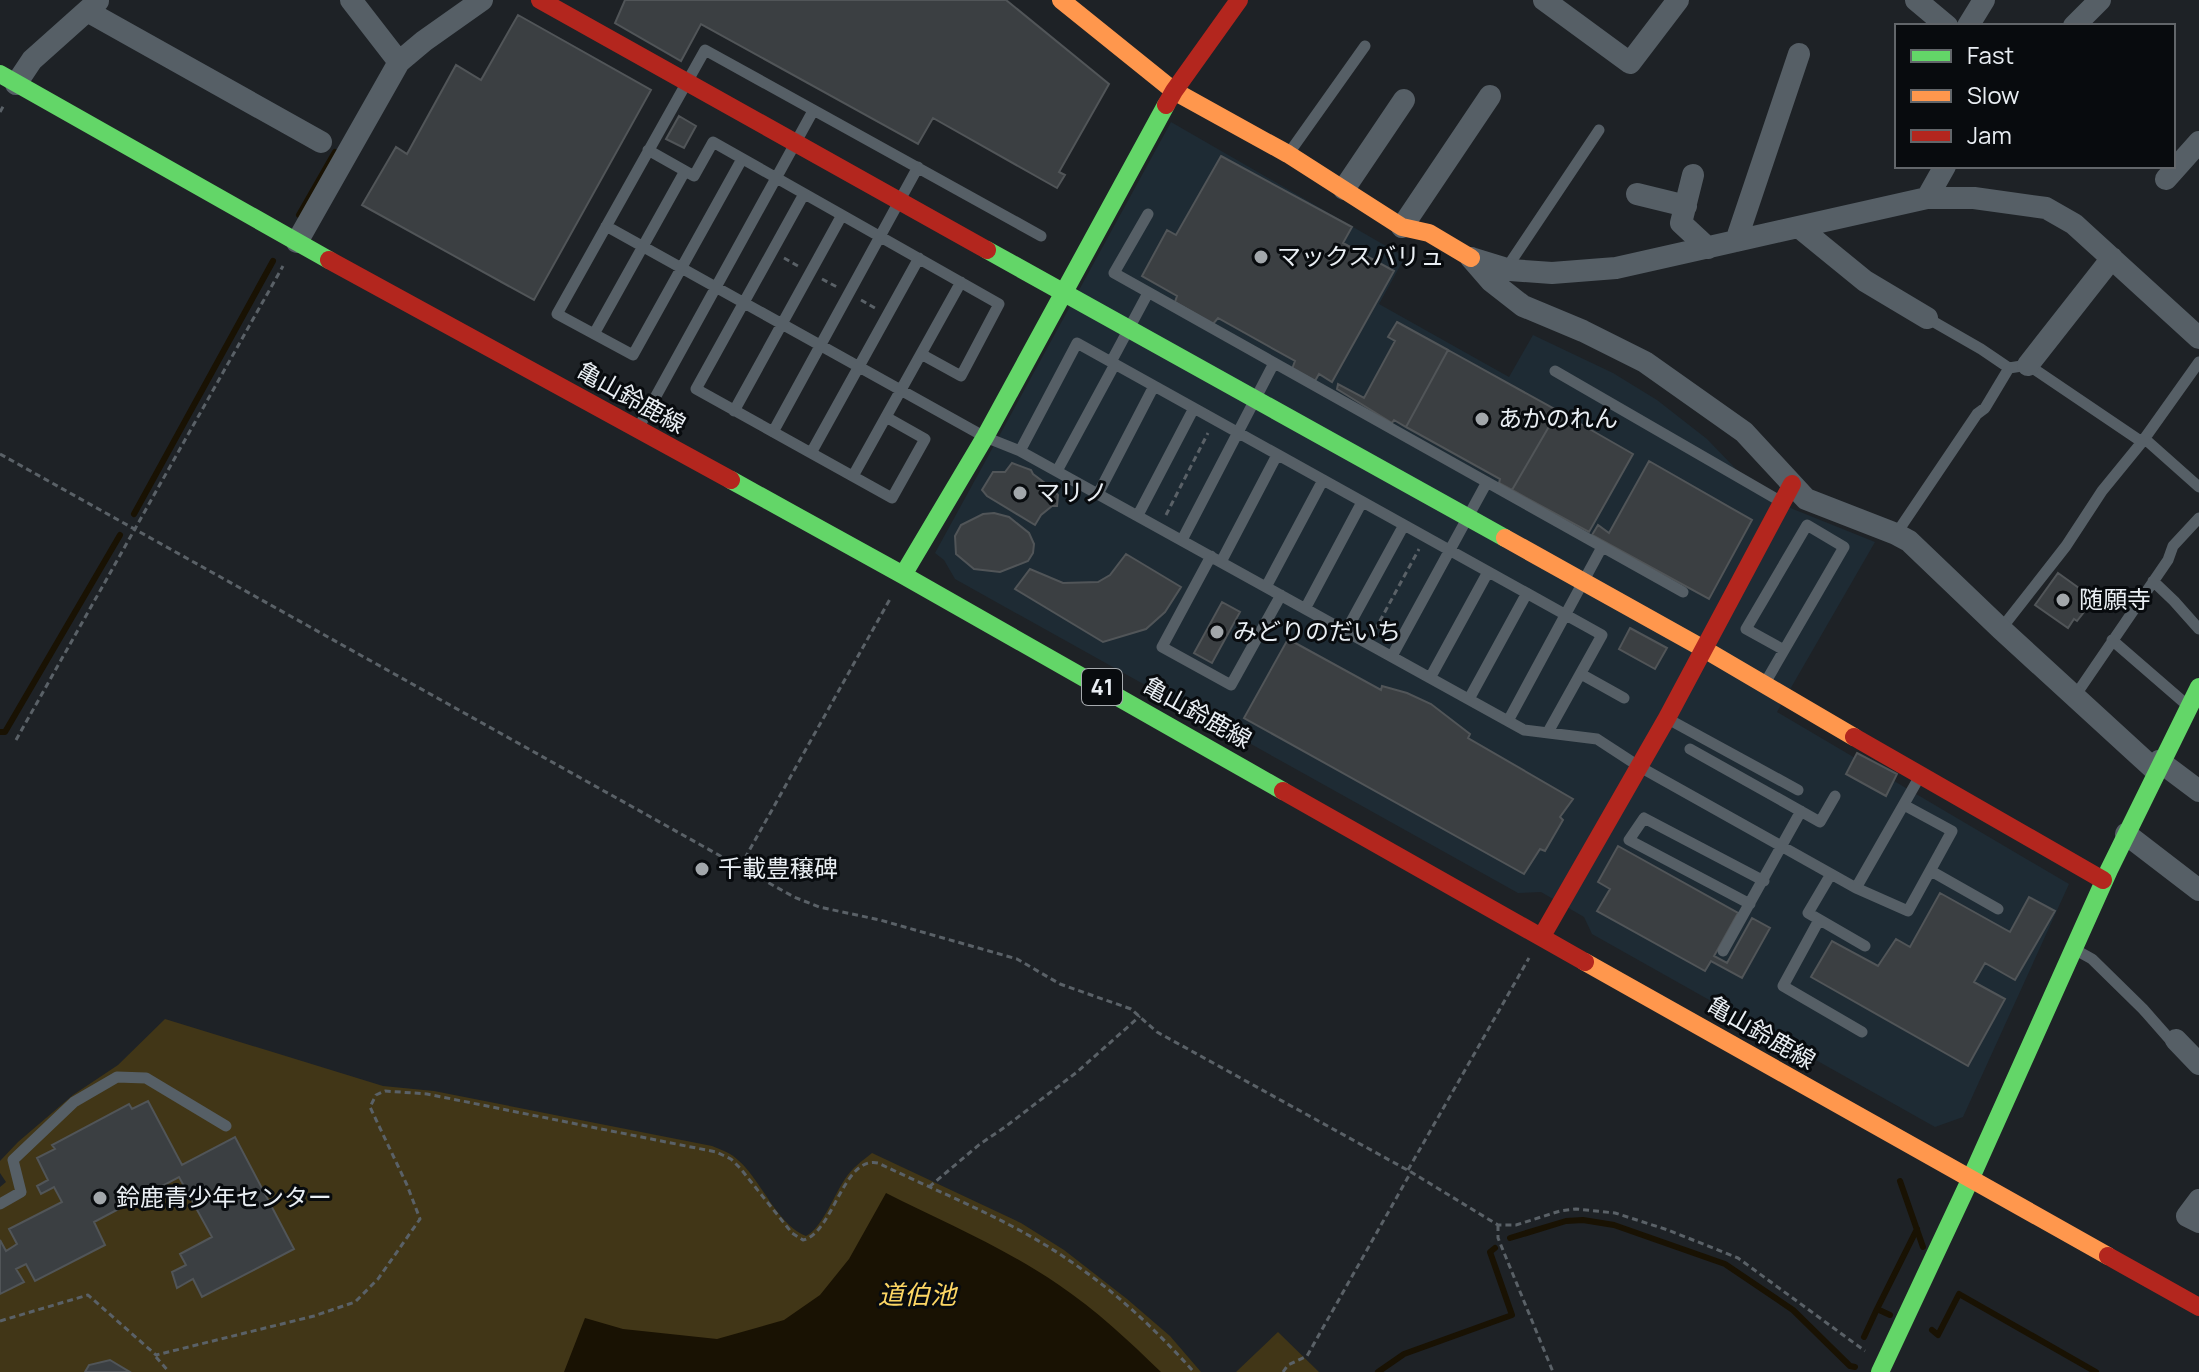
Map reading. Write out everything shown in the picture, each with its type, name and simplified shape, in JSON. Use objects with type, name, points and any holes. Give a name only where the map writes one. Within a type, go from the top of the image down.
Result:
[{"type":"street","points":[[351,0],[399,62]]},
{"type":"street","points":[[297,242],[399,62],[482,0]]},
{"type":"street","points":[[540,0],[1584,581],[1704,649],[1765,690],[2103,880]]},
{"type":"street","points":[[1061,0],[1174,91],[1288,154],[1402,227],[1429,233],[1471,258],[1506,269],[1552,273],[1616,268],[1927,198],[1974,198],[2046,208],[2074,224],[2199,338]]},
{"type":"street","points":[[903,575],[985,437],[1174,91],[1239,0]]},
{"type":"street","points":[[1544,0],[1630,63],[1678,0]]},
{"type":"street","points":[[1916,0],[1945,24]]},
{"type":"street","points":[[1969,24],[1984,0]]},
{"type":"street","points":[[2076,24],[2100,0]]},
{"type":"street","points":[[8,79],[93,5],[321,142]]},
{"type":"street","points":[[1736,241],[1799,54]]},
{"type":"street","name":"亀山鈴鹿線","points":[[8,79],[297,242],[903,575],[2199,1307]]},
{"type":"street","points":[[1402,227],[1490,96]]},
{"type":"street","points":[[1344,189],[1404,100]]},
{"type":"street","points":[[2166,179],[2199,142]]},
{"type":"street","points":[[1927,198],[1944,168]]},
{"type":"street","points":[[1693,175],[1681,223],[1708,248]]},
{"type":"street","points":[[1637,194],[1686,206]]},
{"type":"street","points":[[1800,228],[1865,281],[1927,318]]},
{"type":"street","points":[[1471,258],[1491,281],[1523,306],[1645,362],[1744,432],[1787,493],[1909,541],[2075,696],[2157,766],[2199,791]]},
{"type":"street","points":[[2019,367],[2112,258]]},
{"type":"street","points":[[1542,936],[1640,767],[1787,493]]},
{"type":"street","points":[[1882,1370],[2103,880],[2157,766],[2199,687]]},
{"type":"street","points":[[2126,834],[2199,890]]},
{"type":"street","points":[[2176,1040],[2199,1064]]},
{"type":"street","points":[[2199,1200],[2187,1216],[2199,1222]]},
{"type":"lane","points":[[1288,154],[1365,46]]},
{"type":"lane","points":[[742,159],[633,355],[557,314],[705,50],[1041,236]]},
{"type":"lane","points":[[637,429],[813,111]]},
{"type":"lane","points":[[1506,269],[1599,130]]},
{"type":"lane","points":[[648,150],[694,176],[713,142],[999,304],[961,376],[921,354]]},
{"type":"lane","points":[[773,432],[918,167]]},
{"type":"lane","points":[[594,334],[685,171]]},
{"type":"lane","points":[[804,194],[696,389],[892,498],[925,439],[886,417]]},
{"type":"lane","points":[[1148,214],[1114,273],[1683,592]]},
{"type":"lane","points":[[734,411],[842,215]]},
{"type":"lane","points":[[606,226],[985,437],[1020,451],[1138,515],[1524,730],[1597,739],[1640,767],[1856,888],[1908,911],[1952,831],[1904,805]]},
{"type":"lane","points":[[811,453],[919,258]]},
{"type":"lane","points":[[853,476],[961,282]]},
{"type":"lane","points":[[1057,471],[1148,293]]},
{"type":"lane","points":[[1927,318],[2019,367],[2144,441],[2199,487]]},
{"type":"lane","points":[[1020,451],[1077,343],[1602,635],[1548,732]]},
{"type":"lane","points":[[2001,629],[2066,546],[2102,491],[2144,441],[2199,362]]},
{"type":"lane","points":[[1182,540],[1274,363]]},
{"type":"lane","points":[[1896,534],[1977,414],[2019,367]]},
{"type":"lane","points":[[1555,371],[1787,493]]},
{"type":"lane","points":[[1098,494],[1154,386]]},
{"type":"lane","points":[[1138,515],[1194,408]]},
{"type":"lane","points":[[1277,455],[1162,647],[1231,685],[1281,595]]},
{"type":"lane","points":[[1266,587],[1323,480]]},
{"type":"lane","points":[[1392,656],[1487,482]]},
{"type":"lane","points":[[1305,609],[1362,502]]},
{"type":"lane","points":[[2075,696],[2168,560],[2173,546],[2199,518]]},
{"type":"lane","points":[[1346,631],[1404,525]]},
{"type":"lane","points":[[1765,690],[1784,650],[1844,547],[1807,525],[1746,629],[1784,650]]},
{"type":"lane","points":[[1508,721],[1602,547]]},
{"type":"lane","points":[[1747,568],[1774,582]]},
{"type":"lane","points":[[1430,678],[1488,572]]},
{"type":"lane","points":[[2153,581],[2199,629]]},
{"type":"lane","points":[[1469,699],[1527,593]]},
{"type":"lane","points":[[2112,640],[2188,706]]},
{"type":"lane","points":[[1581,674],[1624,698]]},
{"type":"lane","points":[[1667,718],[1798,790]]},
{"type":"lane","points":[[1690,749],[1820,822],[1835,796]]},
{"type":"lane","points":[[1856,888],[1921,775]]},
{"type":"lane","points":[[1723,951],[1801,811]]},
{"type":"lane","points":[[1750,904],[1629,840],[1644,818],[1764,881]]},
{"type":"lane","points":[[1931,871],[1998,909]]},
{"type":"lane","points":[[1831,874],[1808,913],[1865,946]]},
{"type":"lane","points":[[1819,920],[1783,986],[1862,1032]]},
{"type":"lane","points":[[2072,948],[2092,959],[2143,1009],[2173,1044],[2176,1040]]},
{"type":"lane","points":[[0,1204],[21,1192],[13,1160],[74,1102],[117,1077],[146,1078],[226,1126]]},
{"type":"path","points":[[16,740],[297,242]]},
{"type":"path","points":[[1159,528],[1215,420]]},
{"type":"path","points":[[0,454],[794,897],[819,907],[880,920],[1017,959],[1060,984],[1131,1009],[1157,1032],[1410,1171],[1498,1225],[1516,1225],[1576,1209],[1615,1213],[1738,1258],[1860,1347],[1882,1370]]},
{"type":"path","points":[[1368,644],[1426,537]]},
{"type":"path","points":[[740,867],[903,575]]},
{"type":"path","points":[[1283,1372],[1288,1365],[1307,1356],[1542,936]]},
{"type":"path","points":[[929,1187],[980,1144],[1077,1072],[1140,1016]]},
{"type":"path","points":[[156,1355],[314,1316],[355,1302],[378,1279],[420,1219],[370,1107],[376,1095],[385,1091],[427,1094],[716,1152],[731,1159],[792,1233],[803,1240],[812,1238],[820,1230],[850,1180],[871,1161],[1016,1228],[1069,1260],[1130,1306],[1194,1372]]},
{"type":"path","points":[[1498,1225],[1498,1238],[1553,1372]]},
{"type":"path","points":[[0,1321],[88,1295],[156,1355],[169,1372]]},
{"type":"shaded area","points":[[1171,122],[1405,257],[1379,304],[1509,377],[1533,335],[1613,373],[1657,400],[1707,439],[1759,493],[1875,542],[1777,712],[2069,884],[1963,1117],[1935,1127],[1592,934],[1584,917],[1541,892],[1518,893],[955,579],[944,560],[935,553]]},
{"type":"shaded area","points":[[165,1019],[383,1086],[434,1091],[712,1146],[739,1161],[786,1222],[806,1236],[822,1219],[848,1175],[872,1153],[1021,1223],[1064,1250],[1170,1336],[1201,1372],[0,1372],[0,1187],[6,1182],[0,1173],[0,1161],[73,1095],[118,1065]]},
{"type":"shaded area","points":[[1278,1332],[1319,1372],[1236,1372]]},
{"type":"water","name":"道伯池","points":[[886,1193],[974,1236],[1038,1272],[1099,1315],[1161,1372],[564,1372],[585,1318],[623,1329],[717,1339],[784,1320],[820,1295],[849,1259]]},
{"type":"building","points":[[625,0],[1006,0],[1109,84],[1059,172],[1065,175],[1057,188],[933,118],[918,144],[701,24],[681,61],[615,23]]},
{"type":"building","points":[[518,15],[651,90],[534,300],[362,205],[396,147],[407,154],[456,65],[481,80]]},
{"type":"building","points":[[679,116],[696,126],[684,148],[666,139]]},
{"type":"building","name":"マックスバリュ","points":[[1221,156],[1352,227],[1343,243],[1394,271],[1332,382],[1319,374],[1315,381],[1292,369],[1295,361],[1218,318],[1213,324],[1175,302],[1177,296],[1142,276],[1167,230],[1176,235]]},
{"type":"building","points":[[1397,322],[1448,350],[1406,427],[1394,420],[1392,423],[1337,389],[1338,384],[1364,398],[1395,341],[1388,337]]},
{"type":"building","name":"あかのれん","points":[[1448,350],[1558,411],[1512,490],[1499,483],[1500,479],[1406,427]]},
{"type":"building","points":[[1558,411],[1633,454],[1589,532],[1512,490]]},
{"type":"building","points":[[1649,461],[1752,520],[1709,599],[1592,535],[1598,525],[1609,533]]},
{"type":"building","name":"マリノ","points":[[1012,463],[1031,470],[1058,495],[1057,506],[1052,506],[1041,515],[1035,525],[982,490],[993,472],[1005,472]]},
{"type":"building","points":[[983,514],[1009,517],[1029,533],[1034,544],[1033,553],[1028,561],[1000,572],[974,569],[956,554],[955,536],[961,525]]},
{"type":"building","points":[[1126,554],[1181,587],[1165,612],[1146,629],[1103,642],[1015,589],[1030,569],[1063,583],[1098,582],[1110,575]]},
{"type":"building","name":"随願寺","points":[[2058,573],[2090,596],[2084,604],[2088,607],[2068,628],[2035,605]]},
{"type":"building","name":"みどりのだいち","points":[[1222,602],[1240,612],[1212,663],[1194,653]]},
{"type":"building","points":[[1630,628],[1667,648],[1655,669],[1619,649]]},
{"type":"building","points":[[1288,639],[1381,690],[1382,686],[1431,704],[1470,734],[1468,738],[1573,799],[1560,817],[1563,820],[1545,851],[1540,849],[1524,874],[1244,718]]},
{"type":"building","points":[[1857,753],[1897,774],[1886,796],[1846,774]]},
{"type":"building","points":[[1618,846],[1738,913],[1714,956],[1727,963],[1752,918],[1770,928],[1742,978],[1711,961],[1705,971],[1597,911],[1610,889],[1598,882]]},
{"type":"building","points":[[1940,893],[2010,932],[2029,897],[2055,911],[2015,980],[1985,963],[1974,982],[2005,999],[1968,1066],[1811,977],[1832,941],[1878,966],[1896,939],[1910,947]]},
{"type":"building","name":"鈴鹿青少年センター","points":[[148,1101],[182,1165],[235,1137],[294,1249],[202,1297],[193,1279],[177,1288],[172,1272],[186,1265],[180,1254],[212,1237],[179,1177],[94,1222],[105,1245],[35,1281],[26,1264],[16,1269],[24,1282],[0,1294],[0,1240],[6,1251],[17,1244],[9,1229],[62,1202],[54,1187],[41,1194],[37,1186],[48,1180],[37,1158],[55,1149],[52,1145],[129,1104],[132,1109]]},
{"type":"building","points":[[110,1360],[130,1372],[85,1372],[89,1365]]},
{"type":"waterway","points":[[299,215],[335,152]]},
{"type":"waterway","points":[[134,514],[273,261]]},
{"type":"waterway","points":[[0,732],[5,732],[120,535]]},
{"type":"waterway","points":[[1900,1181],[1923,1247]]},
{"type":"waterway","points":[[1510,1238],[1566,1221],[1583,1220],[1614,1225],[1725,1264],[1793,1310],[1850,1366],[1855,1367]]},
{"type":"waterway","points":[[1877,1309],[1917,1229]]},
{"type":"waterway","points":[[1378,1372],[1404,1354],[1512,1315],[1490,1252],[1495,1248]]},
{"type":"waterway","points":[[1932,1330],[1938,1335],[1959,1294],[2096,1372]]},
{"type":"waterway","points":[[1864,1337],[1877,1309],[1890,1315]]},
{"type":"traffic: fast","points":[[0,74],[329,260]]},
{"type":"traffic: fast","points":[[903,575],[985,437],[1166,105]]},
{"type":"traffic: fast","points":[[987,250],[1505,538]]},
{"type":"traffic: fast","points":[[731,480],[1283,791]]},
{"type":"traffic: fast","points":[[1880,1372],[2109,870],[2199,687]]},
{"type":"traffic: slow","points":[[1061,0],[1174,91],[1288,154],[1402,227],[1429,233],[1471,258]]},
{"type":"traffic: slow","points":[[1505,538],[1854,737]]},
{"type":"traffic: slow","points":[[1585,962],[2108,1256]]},
{"type":"traffic: jam","points":[[540,0],[987,250]]},
{"type":"traffic: jam","points":[[1166,105],[1239,0]]},
{"type":"traffic: jam","points":[[329,260],[731,480]]},
{"type":"traffic: jam","points":[[1542,936],[1667,718],[1792,484]]},
{"type":"traffic: jam","points":[[1854,737],[2103,880]]},
{"type":"traffic: jam","points":[[1283,791],[1585,962]]},
{"type":"traffic: jam","points":[[2108,1256],[2199,1307]]},
{"type":"place","name":"マックスバリュ","points":[[1261,257]]},
{"type":"place","name":"あかのれん","points":[[1482,419]]},
{"type":"place","name":"マリノ","points":[[1020,493]]},
{"type":"place","name":"随願寺","points":[[2063,600]]},
{"type":"place","name":"みどりのだいち","points":[[1217,632]]},
{"type":"place","name":"千載豊穣碑","points":[[702,869]]},
{"type":"place","name":"鈴鹿青少年センター","points":[[100,1198]]}]
